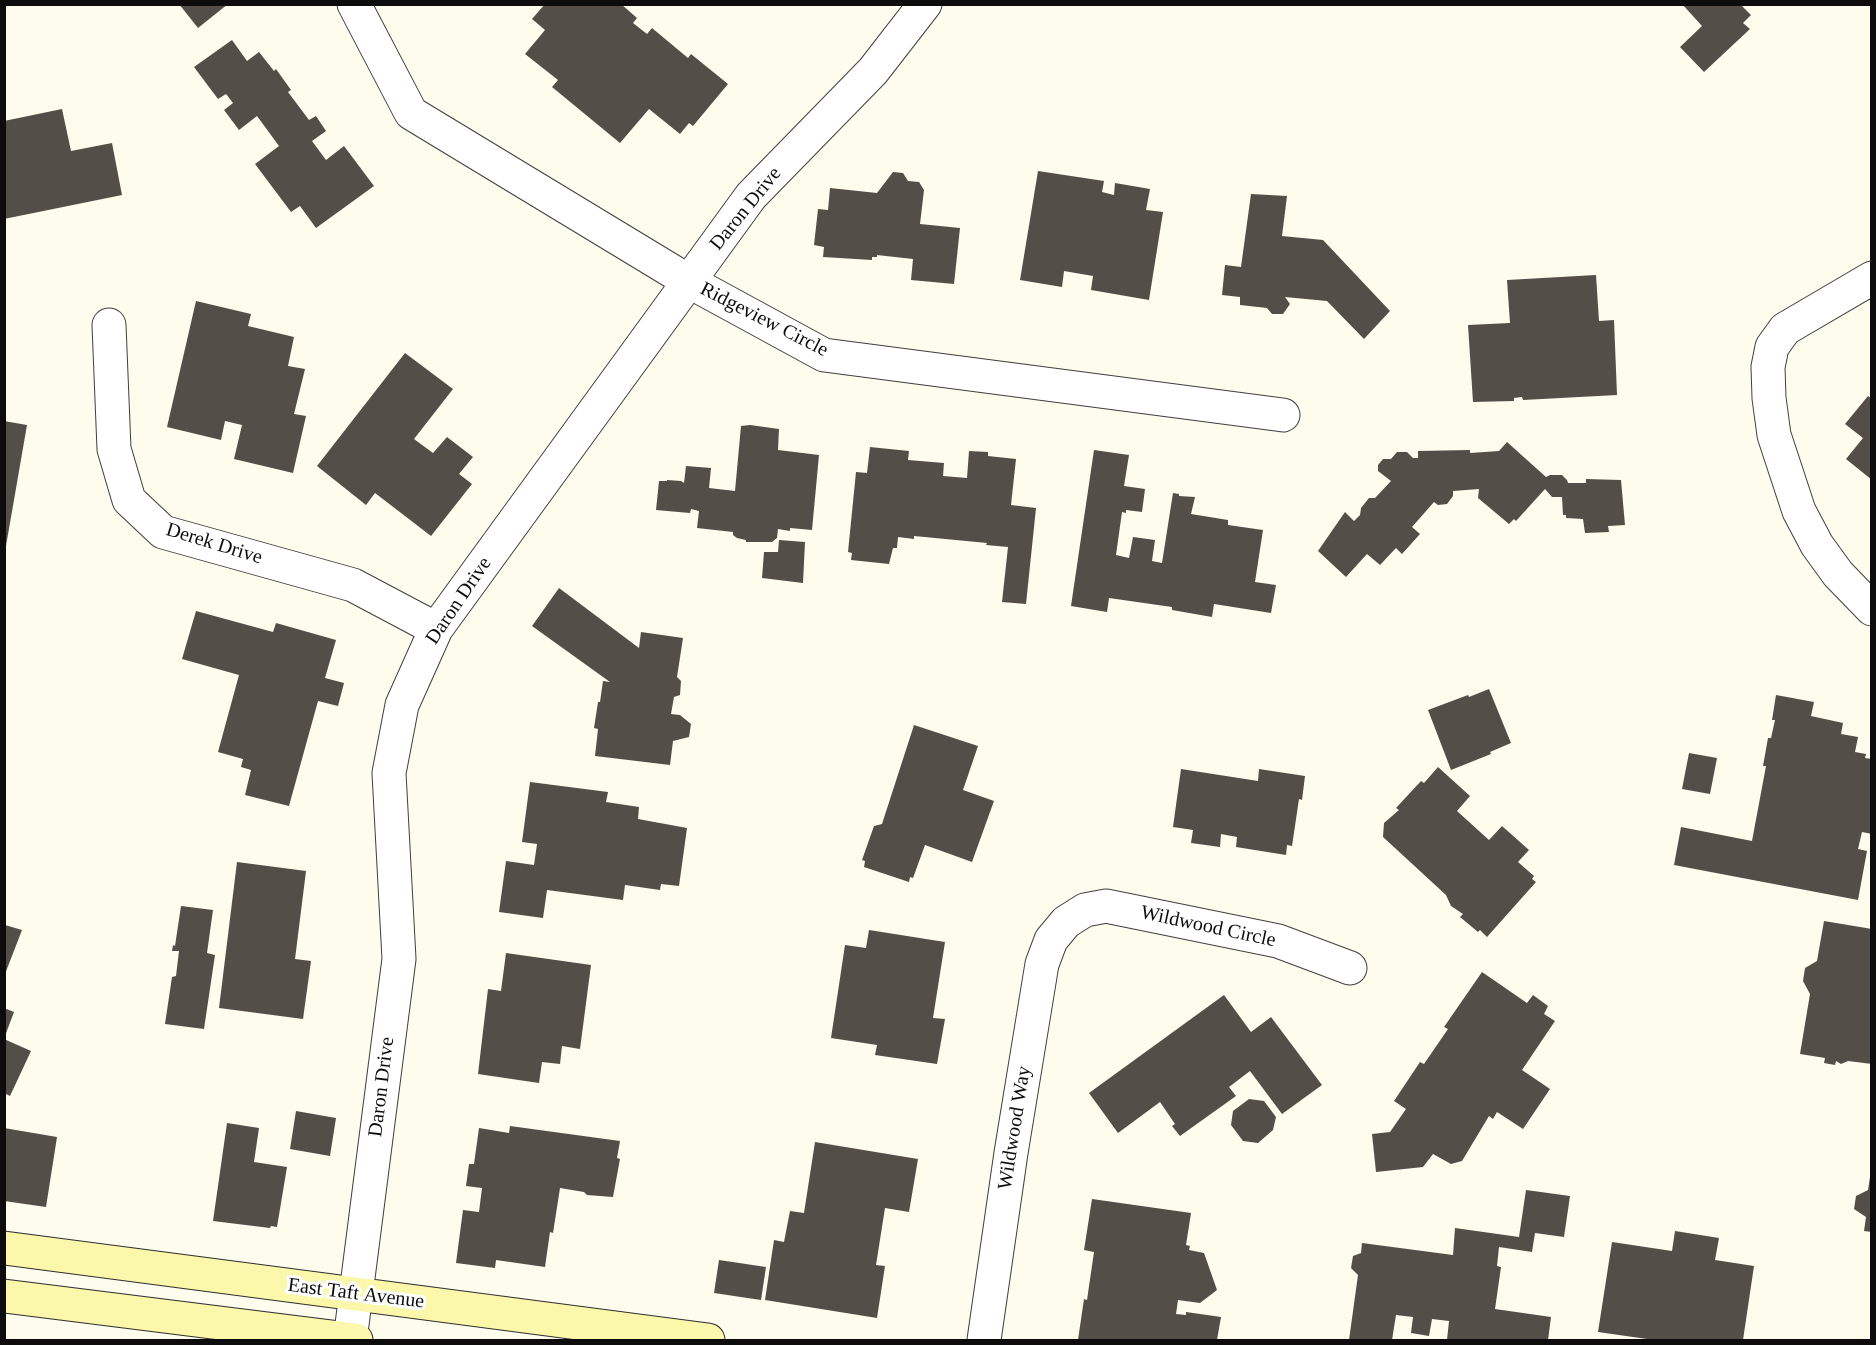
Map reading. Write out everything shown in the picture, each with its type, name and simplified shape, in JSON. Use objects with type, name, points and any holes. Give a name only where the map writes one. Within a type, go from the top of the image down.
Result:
[{"type":"street","name":"Ridgeview Circle","points":[[354,4],[411,113],[690,282],[824,356],[1283,416]]},
{"type":"street","name":"Daron Drive","points":[[353,1340],[355,1294],[399,959],[389,773],[402,705],[436,629],[751,196],[873,71],[925,4]]},
{"type":"street","points":[[1872,278],[1785,329],[1772,347],[1768,367],[1774,435],[1799,511],[1824,554],[1846,582],[1872,609]]},
{"type":"street","name":"Derek Drive","points":[[109,325],[114,449],[129,500],[163,532],[353,585],[436,629]]},
{"type":"street","name":"Wildwood Circle","points":[[1065,922],[1085,910],[1106,906],[1278,941],[1350,968]]},
{"type":"street","name":"Wildwood Way","points":[[984,1341],[1011,1153],[1042,964],[1050,940],[1065,922]]},
{"type":"street","name":"East Taft Avenue","points":[[4,1248],[708,1341]]},
{"type":"street","points":[[4,1296],[353,1340]]},
{"type":"building","points":[[179,4],[228,4],[198,28]]},
{"type":"building","points":[[545,4],[621,4],[637,18],[633,23],[647,34],[652,28],[688,58],[691,54],[728,84],[693,126],[689,123],[680,134],[649,109],[620,143],[552,87],[558,80],[525,54],[545,30],[532,19]]},
{"type":"building","points":[[1682,4],[1740,4],[1751,15],[1743,23],[1750,29],[1704,72],[1680,47],[1702,26]]},
{"type":"building","points":[[232,40],[247,61],[259,52],[274,71],[276,69],[291,90],[288,92],[309,120],[316,116],[326,131],[312,141],[326,160],[344,146],[374,186],[316,228],[300,206],[291,212],[255,164],[279,146],[257,116],[239,130],[224,110],[233,103],[226,94],[218,99],[194,67]]},
{"type":"building","points":[[62,109],[71,151],[112,143],[122,195],[4,219],[4,121]]},
{"type":"building","points":[[1038,171],[1104,181],[1102,192],[1114,195],[1115,183],[1150,189],[1146,210],[1163,212],[1149,300],[1091,290],[1093,276],[1064,271],[1062,287],[1020,280]]},
{"type":"building","points":[[893,172],[903,173],[908,181],[919,182],[924,190],[920,224],[960,228],[954,284],[911,280],[913,259],[877,255],[877,257],[872,257],[872,260],[823,257],[824,247],[814,245],[818,209],[828,210],[830,188],[877,193]]},
{"type":"building","points":[[1251,194],[1287,196],[1282,236],[1323,240],[1390,311],[1364,339],[1327,301],[1285,297],[1290,304],[1283,314],[1272,314],[1267,308],[1240,305],[1240,297],[1222,295],[1225,265],[1241,267]]},
{"type":"building","points":[[1596,275],[1599,321],[1614,320],[1617,395],[1523,400],[1522,397],[1514,398],[1514,401],[1473,402],[1468,325],[1510,323],[1507,280]]},
{"type":"building","points":[[196,301],[251,314],[248,326],[294,337],[288,366],[305,369],[294,414],[306,416],[293,473],[234,459],[242,425],[225,421],[221,440],[167,427]]},
{"type":"building","points":[[405,353],[453,389],[414,439],[433,453],[447,437],[473,457],[459,474],[472,484],[431,536],[375,493],[366,505],[317,466]]},
{"type":"building","points":[[1868,396],[1872,399],[1872,480],[1846,459],[1863,438],[1845,424]]},
{"type":"building","points":[[4,421],[27,425],[6,546],[4,545]]},
{"type":"building","points":[[741,426],[779,429],[778,450],[819,455],[812,530],[778,529],[777,538],[772,542],[746,542],[733,535],[733,532],[697,528],[699,511],[691,509],[690,513],[656,510],[659,481],[684,483],[686,466],[711,468],[709,488],[735,491]]},
{"type":"building","points":[[1507,442],[1546,477],[1562,475],[1568,483],[1586,483],[1586,479],[1621,480],[1625,525],[1608,526],[1609,532],[1585,533],[1583,519],[1566,518],[1566,515],[1563,515],[1562,497],[1552,497],[1545,489],[1516,521],[1514,519],[1509,524],[1478,498],[1479,489],[1453,491],[1453,496],[1447,504],[1438,505],[1434,502],[1412,527],[1420,534],[1402,554],[1396,548],[1380,565],[1367,554],[1346,577],[1318,551],[1345,512],[1354,521],[1369,498],[1375,498],[1391,481],[1378,471],[1378,465],[1383,459],[1391,459],[1397,452],[1407,452],[1413,458],[1418,458],[1418,451],[1470,450],[1470,453],[1499,451]]},
{"type":"building","points":[[870,447],[909,451],[908,460],[944,463],[943,476],[967,478],[969,451],[988,452],[988,456],[1016,459],[1011,505],[1036,508],[1026,604],[1002,602],[1008,547],[914,536],[914,539],[898,537],[897,548],[893,548],[889,564],[851,560],[852,553],[848,552],[856,472],[867,473]]},
{"type":"building","points":[[1094,450],[1129,455],[1124,486],[1145,489],[1142,512],[1126,510],[1126,513],[1122,512],[1116,555],[1129,558],[1133,537],[1155,540],[1152,561],[1162,563],[1173,493],[1179,496],[1195,497],[1191,514],[1228,520],[1228,525],[1263,530],[1255,582],[1276,585],[1271,613],[1214,604],[1212,617],[1172,610],[1172,607],[1109,598],[1107,612],[1071,606]]},
{"type":"building","points":[[779,540],[805,542],[803,583],[762,578],[764,552],[778,552]]},
{"type":"building","points":[[559,588],[639,648],[641,632],[683,638],[677,677],[681,681],[680,695],[674,697],[671,714],[680,715],[691,724],[689,737],[673,741],[670,765],[595,756],[598,729],[594,728],[598,702],[600,702],[603,681],[610,682],[532,626]]},
{"type":"building","points":[[196,611],[273,632],[276,623],[336,640],[325,678],[344,683],[338,706],[318,701],[289,806],[245,795],[251,770],[241,767],[243,759],[218,752],[239,675],[182,659]]},
{"type":"building","points":[[1489,689],[1511,743],[1490,752],[1491,754],[1451,770],[1428,710]]},
{"type":"building","points":[[1776,695],[1814,702],[1811,716],[1843,723],[1841,734],[1858,737],[1855,752],[1866,754],[1865,758],[1872,759],[1872,834],[1862,832],[1858,849],[1867,851],[1858,900],[1674,865],[1681,827],[1752,841],[1766,766],[1763,766],[1768,738],[1771,738],[1775,720],[1772,720]]},
{"type":"building","points":[[914,725],[978,746],[963,790],[994,801],[972,862],[925,845],[913,878],[910,877],[909,882],[864,867],[865,861],[862,860],[874,826],[882,824]]},
{"type":"building","points":[[1689,753],[1717,758],[1710,794],[1682,789]]},
{"type":"building","points":[[1438,767],[1470,796],[1457,811],[1489,840],[1502,826],[1529,850],[1518,862],[1534,876],[1532,879],[1536,882],[1487,937],[1460,917],[1463,914],[1451,906],[1446,895],[1383,837],[1384,823],[1399,810],[1396,808],[1421,781],[1424,783]]},
{"type":"building","points":[[1181,769],[1258,781],[1259,769],[1305,776],[1292,846],[1287,845],[1286,855],[1236,847],[1237,837],[1221,834],[1220,847],[1191,843],[1193,830],[1173,827]]},
{"type":"building","points":[[530,782],[608,792],[606,802],[639,807],[638,819],[687,828],[679,886],[661,884],[660,890],[625,885],[623,900],[547,890],[543,918],[499,912],[506,861],[534,865],[537,844],[522,842]]},
{"type":"building","points":[[237,862],[306,871],[295,959],[311,961],[303,1019],[219,1008]]},
{"type":"building","points":[[181,906],[213,910],[207,953],[215,955],[204,1029],[165,1024],[172,977],[176,976],[179,951],[172,951],[173,945],[175,946]]},
{"type":"building","points":[[1824,921],[1872,929],[1872,1064],[1848,1061],[1841,1064],[1836,1061],[1835,1065],[1824,1063],[1825,1058],[1800,1054],[1810,994],[1803,981],[1805,968],[1817,961]]},
{"type":"building","points":[[5,925],[22,930],[5,974]]},
{"type":"building","points":[[869,930],[945,942],[933,1018],[945,1019],[937,1064],[875,1055],[877,1045],[831,1038],[845,945],[866,948]]},
{"type":"building","points":[[506,953],[591,965],[580,1049],[562,1046],[560,1064],[542,1062],[539,1083],[478,1074],[488,989],[501,991]]},
{"type":"building","points":[[1482,972],[1527,1003],[1533,995],[1548,1006],[1544,1014],[1555,1021],[1522,1070],[1550,1089],[1523,1129],[1497,1112],[1493,1119],[1489,1116],[1462,1161],[1451,1164],[1433,1154],[1423,1167],[1376,1172],[1372,1134],[1390,1132],[1406,1109],[1394,1101],[1420,1062],[1424,1064],[1448,1029],[1444,1027]]},
{"type":"building","points":[[1224,995],[1251,1032],[1271,1017],[1322,1085],[1282,1114],[1250,1071],[1229,1087],[1236,1096],[1180,1136],[1172,1126],[1175,1124],[1160,1102],[1118,1133],[1089,1093]]},
{"type":"building","points":[[4,1008],[14,1012],[5,1036],[4,1036]]},
{"type":"building","points":[[4,1039],[31,1051],[10,1096],[4,1093]]},
{"type":"building","points":[[1249,1099],[1264,1101],[1276,1117],[1273,1130],[1258,1143],[1243,1141],[1231,1125],[1233,1111]]},
{"type":"building","points":[[296,1111],[336,1118],[330,1156],[290,1149]]},
{"type":"building","points":[[227,1123],[259,1128],[254,1162],[287,1167],[277,1227],[213,1221]]},
{"type":"building","points":[[510,1126],[620,1141],[617,1158],[620,1159],[613,1197],[587,1195],[584,1192],[560,1188],[545,1267],[496,1260],[495,1268],[456,1263],[463,1210],[479,1212],[482,1188],[466,1186],[469,1164],[474,1164],[479,1128],[509,1133]]},
{"type":"building","points":[[4,1128],[57,1137],[46,1207],[4,1201]]},
{"type":"building","points":[[815,1142],[918,1159],[909,1212],[885,1208],[876,1265],[885,1266],[877,1318],[765,1300],[774,1240],[784,1242],[790,1211],[804,1213]]},
{"type":"building","points":[[1870,1177],[1872,1178],[1872,1232],[1864,1231],[1866,1217],[1854,1209],[1856,1196],[1868,1190]]},
{"type":"building","points":[[1526,1190],[1570,1196],[1564,1237],[1535,1233],[1532,1252],[1499,1247],[1497,1266],[1501,1267],[1495,1309],[1551,1317],[1548,1340],[1447,1340],[1449,1321],[1432,1319],[1429,1336],[1411,1333],[1413,1317],[1396,1315],[1392,1340],[1349,1340],[1358,1275],[1351,1268],[1353,1256],[1361,1253],[1362,1243],[1453,1255],[1455,1228],[1519,1237]]},
{"type":"building","points":[[1092,1199],[1191,1213],[1186,1245],[1190,1246],[1189,1250],[1204,1253],[1217,1290],[1200,1303],[1178,1300],[1176,1314],[1186,1315],[1186,1312],[1221,1317],[1217,1340],[1078,1340],[1094,1252],[1084,1250]]},
{"type":"building","points":[[1675,1231],[1719,1238],[1715,1260],[1754,1266],[1743,1340],[1654,1340],[1598,1332],[1612,1242],[1672,1251]]},
{"type":"building","points":[[719,1260],[766,1267],[761,1300],[714,1293]]}]
